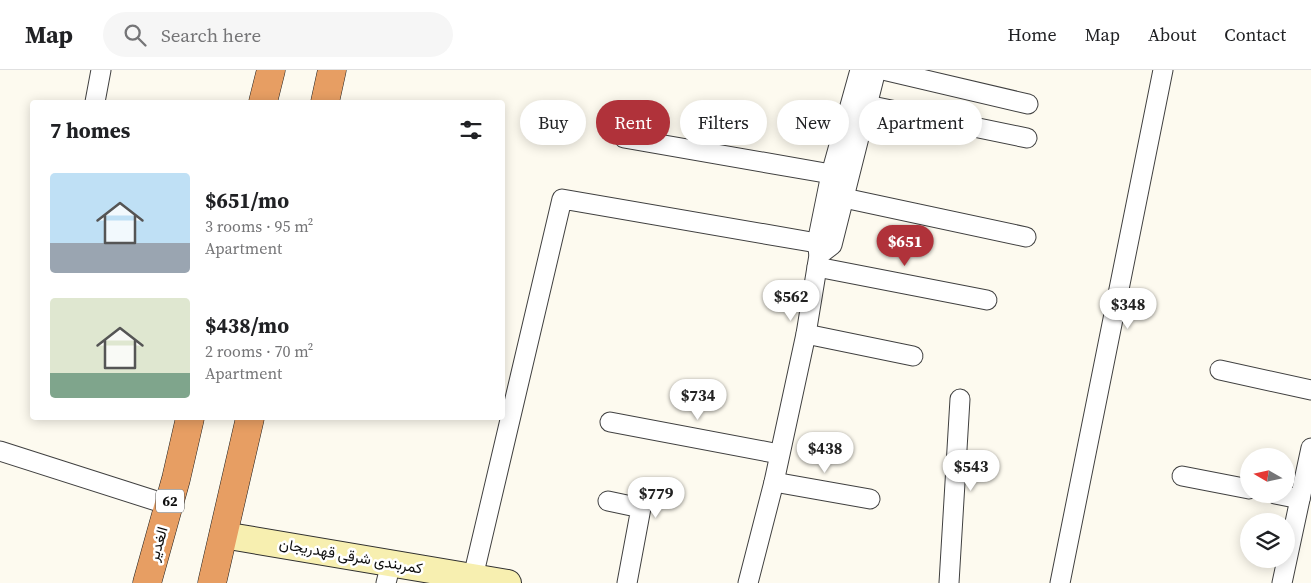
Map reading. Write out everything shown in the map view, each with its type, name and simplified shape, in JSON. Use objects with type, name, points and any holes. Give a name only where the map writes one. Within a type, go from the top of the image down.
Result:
[{"type":"highway","points":[[264,100],[271,70]]},
{"type":"highway","points":[[325,100],[332,70]]},
{"type":"highway","name":"الغدیر","points":[[147,583],[169,505],[190,420]]},
{"type":"highway","points":[[212,583],[250,420]]},
{"type":"street","points":[[95,100],[101,70]]},
{"type":"street","points":[[748,583],[774,482],[806,334],[831,174],[860,70]]},
{"type":"street","points":[[868,100],[876,70]]},
{"type":"street","points":[[883,70],[1028,104]]},
{"type":"street","points":[[1060,583],[1163,70]]},
{"type":"street","points":[[982,129],[1027,138]]},
{"type":"street","points":[[818,255],[832,245],[859,137]]},
{"type":"street","points":[[664,145],[831,174]]},
{"type":"street","points":[[844,198],[1026,237]]},
{"type":"street","points":[[473,577],[562,199],[818,255],[987,300]]},
{"type":"street","points":[[806,334],[913,356]]},
{"type":"street","points":[[1220,370],[1311,390]]},
{"type":"street","points":[[949,583],[960,399]]},
{"type":"street","points":[[610,422],[780,454]]},
{"type":"street","points":[[1282,583],[1311,448]]},
{"type":"street","points":[[0,451],[169,505]]},
{"type":"street","points":[[1182,476],[1240,487]]},
{"type":"street","points":[[774,482],[870,499]]},
{"type":"street","points":[[1295,497],[1300,498]]},
{"type":"street","points":[[608,500],[641,508],[627,583]]},
{"type":"street","name":"کمربندی شرقی قهدریجان","points":[[223,535],[388,573],[473,577],[508,583]]}]
